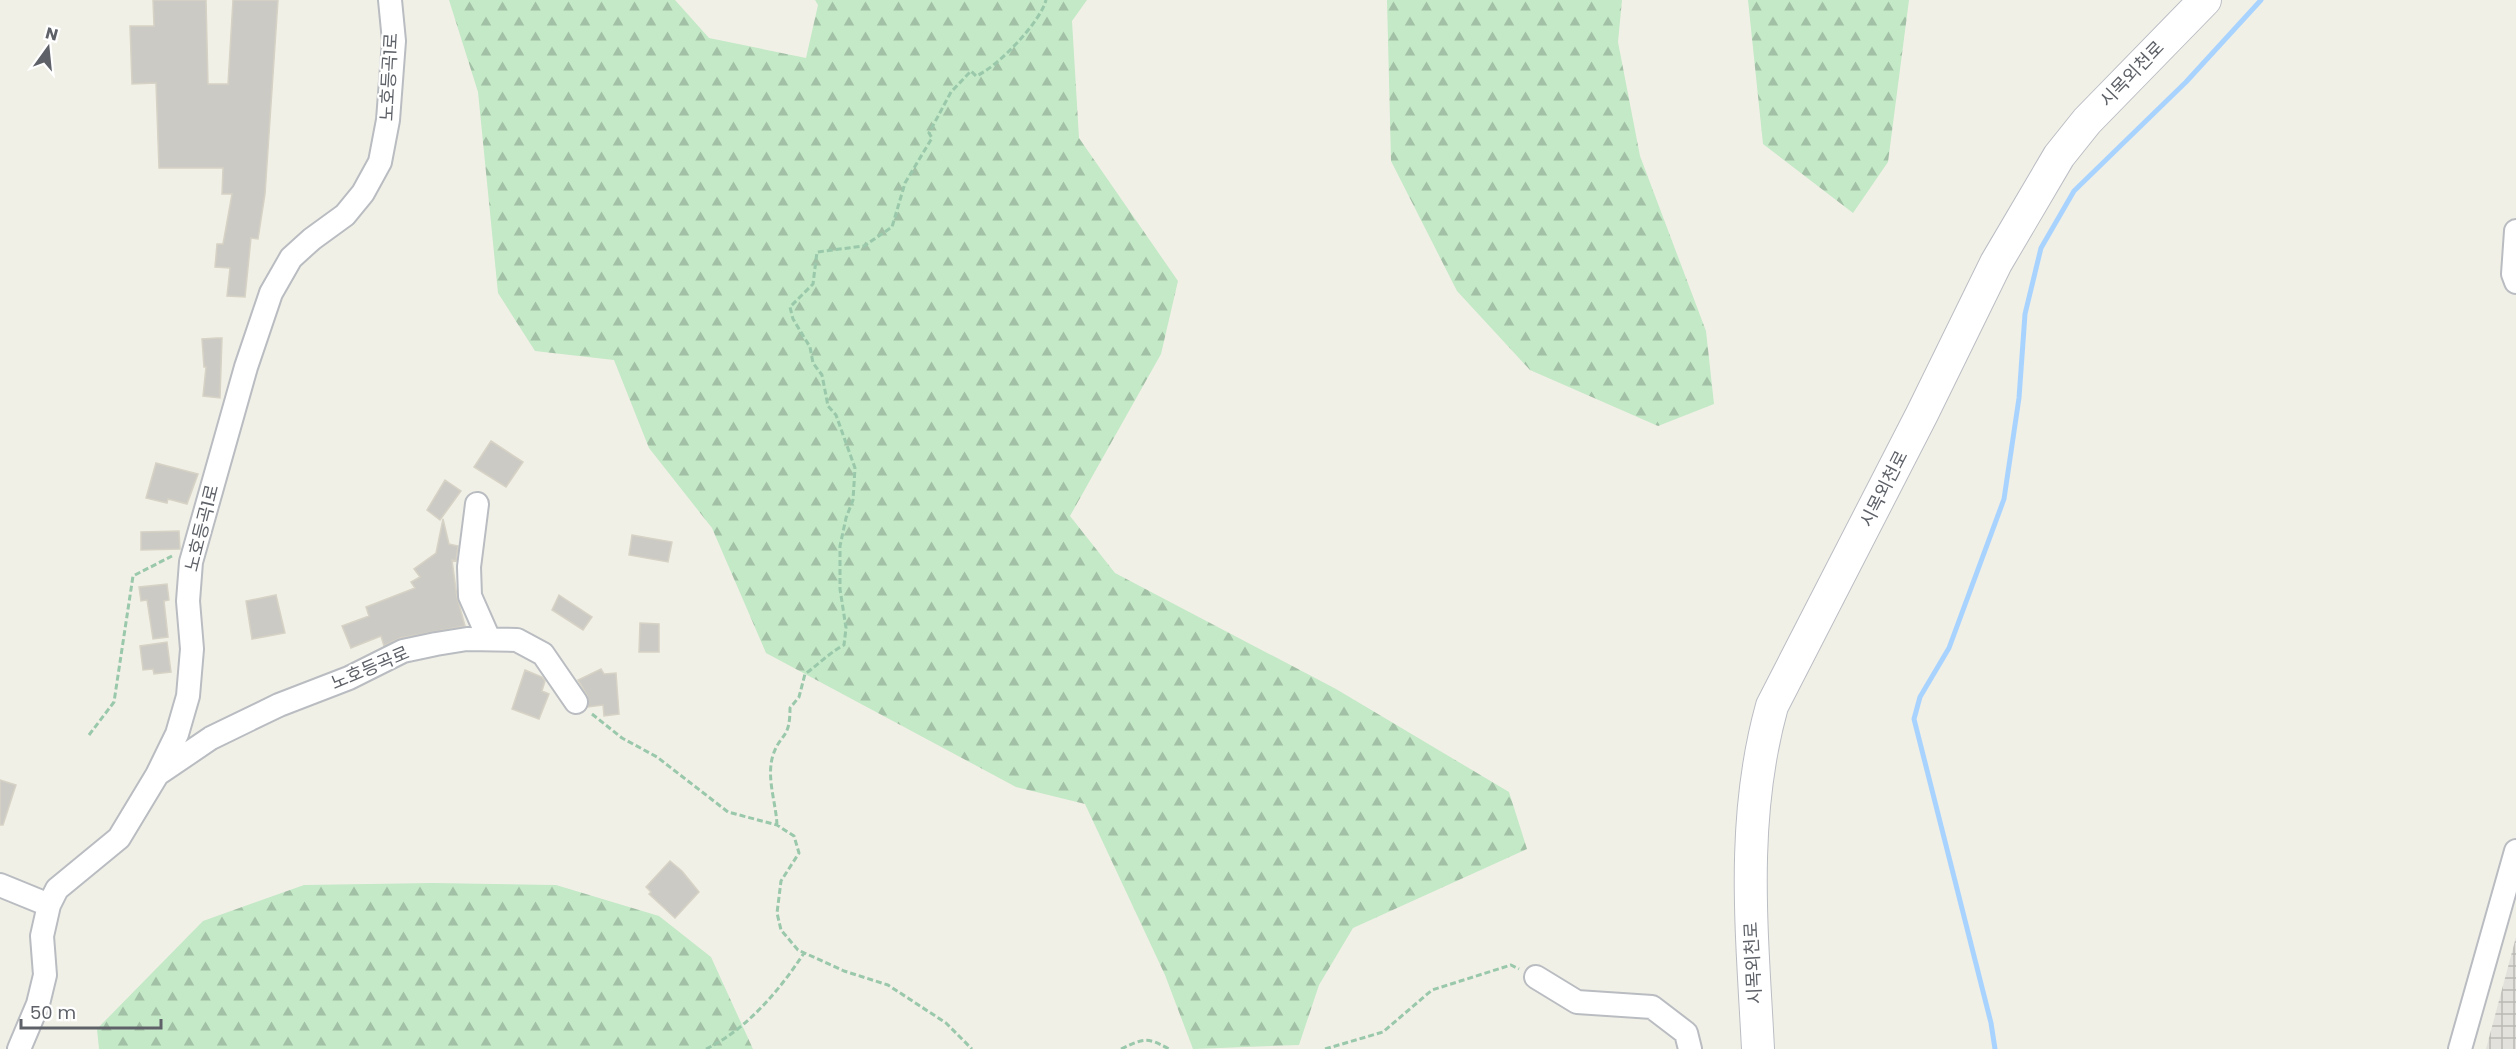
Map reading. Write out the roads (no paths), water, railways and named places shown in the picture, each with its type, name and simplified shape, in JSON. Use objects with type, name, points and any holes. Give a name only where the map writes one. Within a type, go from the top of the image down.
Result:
[{"type":"street","name":"시목외천로","points":[[1758,1049],[1749,854],[1753,798],[1761,746],[1772,706],[1922,414],[1996,263],[2059,156],[2087,121],[2205,0]]},
{"type":"street","name":"노호등곡1로","points":[[19,1049],[38,1004],[45,975],[42,936],[49,905],[57,889],[119,838],[157,775],[177,734],[188,696],[192,649],[188,601],[191,562],[246,367],[271,293],[291,258],[345,215],[363,193],[380,162],[388,120],[394,41],[389,2]]},
{"type":"street","points":[[2516,231],[2513,274],[2516,282]]},
{"type":"street","points":[[477,504],[469,567],[470,596],[489,639]]},
{"type":"street","name":"노호등곡로","points":[[157,775],[211,738],[279,705],[349,678],[404,651],[467,639],[517,640],[543,654],[576,702]]},
{"type":"street","points":[[2460,1049],[2516,851]]},
{"type":"street","points":[[0,885],[49,905]]},
{"type":"street","points":[[1536,977],[1577,1002],[1652,1007],[1686,1033],[1690,1049]]},
{"type":"waterway","points":[[1995,1049],[1991,1023],[1914,719],[1920,697],[1949,648],[2004,499],[2019,398],[2025,314],[2041,248],[2074,191],[2186,82],[2261,0]]}]
